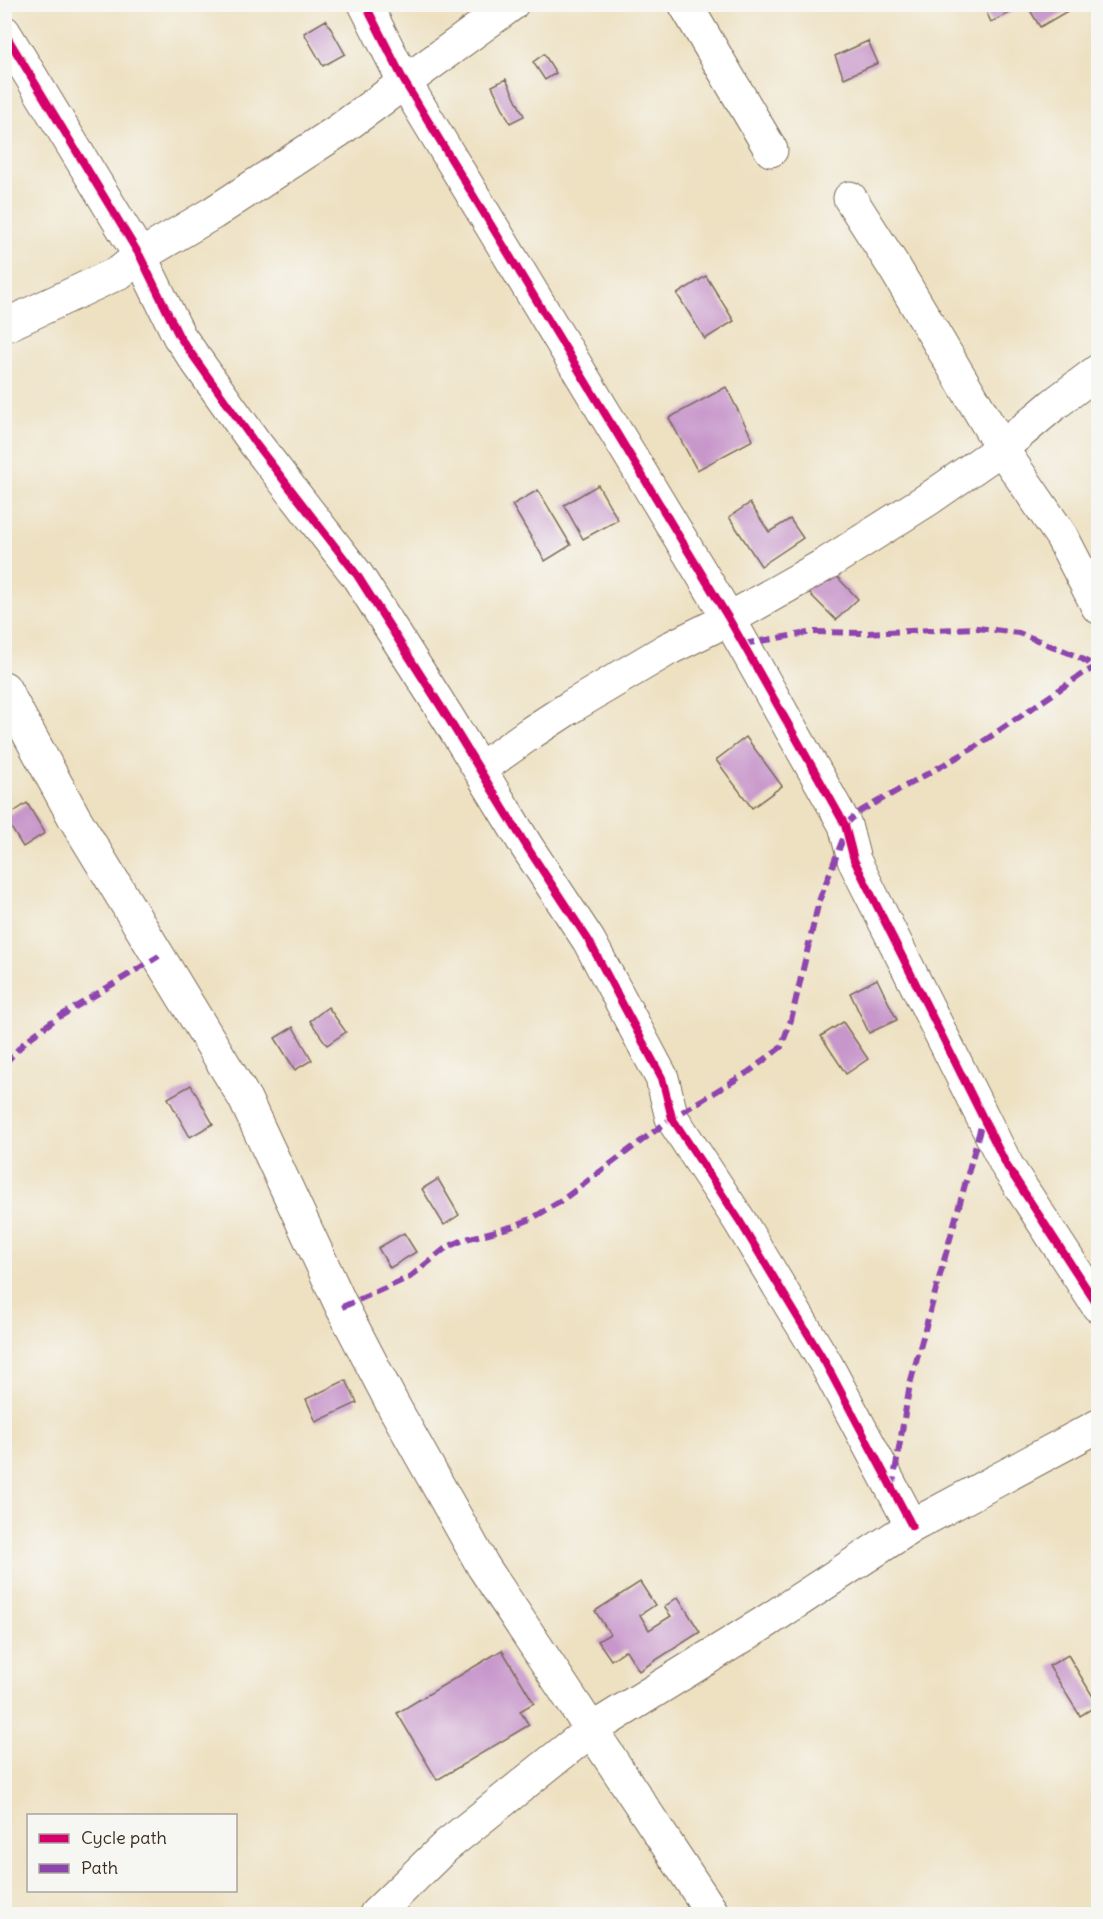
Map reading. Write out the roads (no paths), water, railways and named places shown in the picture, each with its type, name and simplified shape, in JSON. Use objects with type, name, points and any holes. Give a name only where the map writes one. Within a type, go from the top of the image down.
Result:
[{"type":"street","points":[[365,4],[404,81],[729,619],[846,825],[854,860],[1007,1166],[1098,1306]]},
{"type":"street","points":[[4,326],[120,272],[140,256],[213,213],[338,130],[512,4]]},
{"type":"street","points":[[685,4],[771,150]]},
{"type":"street","points":[[4,32],[140,256],[179,336],[255,443],[357,574],[527,847],[589,941],[662,1077],[672,1118],[739,1220],[826,1364],[912,1526]]},
{"type":"street","points":[[850,198],[896,270],[1002,448],[1062,537],[1098,607]]},
{"type":"street","points":[[480,769],[572,706],[668,649],[729,619],[826,564],[930,498],[1002,448],[1098,371]]},
{"type":"street","points":[[4,688],[74,817],[245,1100],[342,1307],[393,1406],[477,1556],[713,1914]]},
{"type":"street","points":[[376,1914],[446,1846],[591,1731],[764,1623],[912,1526],[1098,1426]]}]
